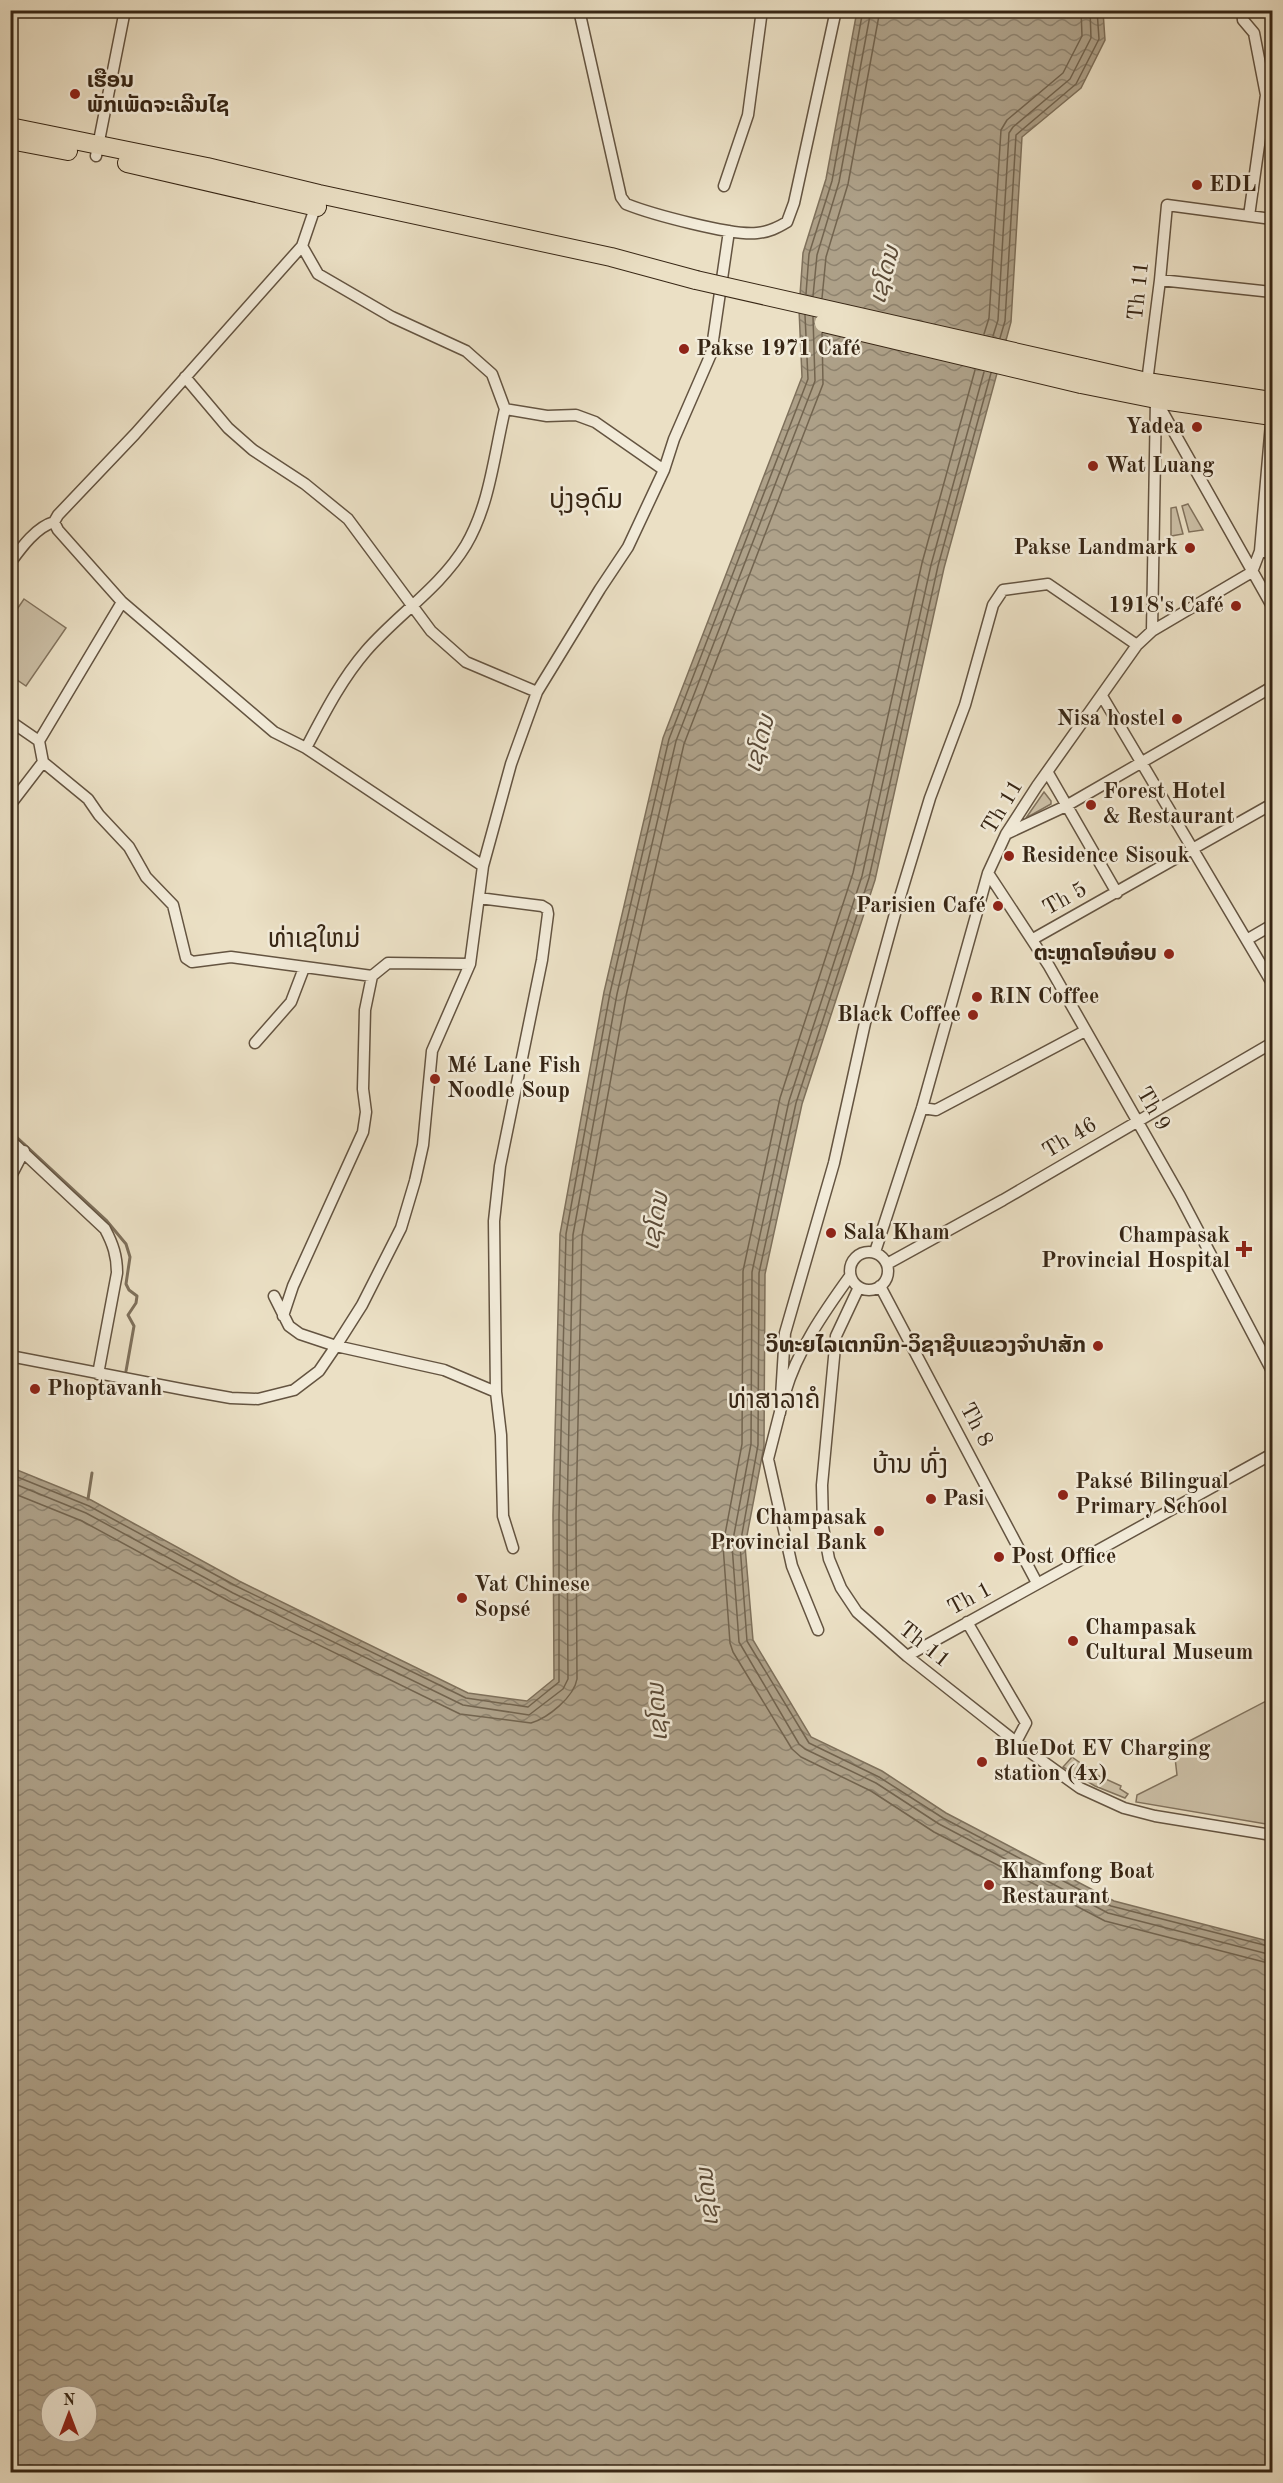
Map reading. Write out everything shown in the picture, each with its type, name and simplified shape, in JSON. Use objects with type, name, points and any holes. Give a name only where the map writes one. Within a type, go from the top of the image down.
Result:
[{"type":"highway","points":[[10,127],[97,150],[695,285],[1083,376],[1156,399],[1272,410]]},
{"type":"highway","points":[[10,140],[97,150]]},
{"type":"highway","points":[[1083,376],[1147,382],[1272,410]]},
{"type":"street","points":[[97,150],[125,10]]},
{"type":"street","points":[[579,10],[621,197],[626,204],[729,231],[754,233],[772,231],[787,222],[794,203],[836,10]]},
{"type":"street","points":[[724,186],[748,115],[762,10]]},
{"type":"street","points":[[1242,10],[1244,20],[1254,33],[1266,95],[1249,216],[1272,219]]},
{"type":"street","points":[[10,563],[16,546],[46,524],[54,522],[302,246],[318,200]]},
{"type":"street","name":"Th 11","points":[[1147,382],[1161,280],[1167,205],[1249,216]]},
{"type":"street","points":[[10,1356],[231,1398],[258,1399],[294,1390],[319,1371],[336,1346],[362,1305],[401,1228],[423,1145],[432,1050],[470,964],[483,866],[511,764],[537,692],[628,548],[664,470],[674,439],[711,354],[729,231]]},
{"type":"street","points":[[302,246],[318,274],[392,316],[466,351],[492,374],[505,409],[487,495],[478,521],[465,545],[446,573],[368,649],[349,672],[306,748]]},
{"type":"street","points":[[1161,280],[1272,292]]},
{"type":"street","points":[[185,377],[228,429],[253,450],[305,484],[348,519],[431,631],[466,662],[537,692]]},
{"type":"street","points":[[1156,399],[1272,606]]},
{"type":"street","points":[[1152,631],[1156,399]]},
{"type":"street","points":[[505,409],[547,416],[576,416],[595,422],[664,470]]},
{"type":"street","points":[[1252,572],[1260,551],[1272,410]]},
{"type":"street","points":[[54,522],[58,530],[122,602],[274,732],[306,748],[483,866]]},
{"type":"street","points":[[1260,551],[1272,553]]},
{"type":"street","name":"Th 11","points":[[875,1252],[922,1108],[988,873],[1006,834],[1137,645],[1152,631],[1252,572]]},
{"type":"street","points":[[780,1413],[785,1333],[834,1163],[865,1023],[930,798],[965,705],[993,605],[1003,590],[1048,584],[1137,645]]},
{"type":"street","points":[[39,741],[122,602]]},
{"type":"street","points":[[1006,834],[1066,806],[1140,761],[1272,687]]},
{"type":"street","points":[[1102,696],[1272,983]]},
{"type":"street","points":[[10,721],[39,741],[44,762],[88,799],[99,815],[129,847],[146,877],[173,905],[186,958],[192,962],[231,957],[372,976]]},
{"type":"street","points":[[10,805],[44,762]]},
{"type":"street","points":[[1048,773],[1117,893]]},
{"type":"street","name":"Th 5","points":[[1033,939],[1272,804]]},
{"type":"street","name":"Th 9","points":[[988,873],[1033,939],[1137,1121],[1272,1371]]},
{"type":"street","points":[[479,898],[542,906],[549,914],[542,960],[500,1166],[495,1210],[496,1392],[501,1435],[502,1516],[513,1548]]},
{"type":"street","points":[[1248,939],[1272,925]]},
{"type":"street","points":[[283,1316],[293,1286],[363,1132],[366,1112],[363,1089],[365,1010],[372,976],[388,963],[470,964]]},
{"type":"street","points":[[255,1043],[291,1002],[304,968]]},
{"type":"street","points":[[922,1108],[936,1110],[1084,1031]]},
{"type":"street","name":"Th 46","points":[[887,1264],[1003,1200],[1272,1043]]},
{"type":"street","points":[[10,1140],[105,1229],[113,1245],[117,1259],[117,1273],[98,1374]]},
{"type":"street","points":[[10,1178],[24,1151]]},
{"type":"street","points":[[818,1630],[792,1566],[768,1459],[790,1377],[823,1313],[850,1276],[854,1257],[862,1252],[875,1252],[887,1264],[888,1275],[880,1286],[872,1290],[859,1287],[850,1276]]},
{"type":"street","name":"Th 8","points":[[880,1286],[1037,1583]]},
{"type":"street","name":"Th 11","points":[[859,1287],[836,1336],[822,1485],[823,1527],[829,1559],[856,1612],[906,1656],[1080,1788],[1124,1808],[1155,1816],[1272,1835]]},
{"type":"street","points":[[274,1296],[289,1326],[300,1334],[336,1346],[444,1370],[496,1392]]},
{"type":"street","name":"Th 1","points":[[906,1656],[1272,1454]]},
{"type":"street","points":[[967,1622],[1026,1723],[1017,1742]]},
{"type":"shaded area","points":[[1188,504],[1203,530],[1189,532],[1182,506]]},
{"type":"shaded area","points":[[1176,507],[1183,534],[1171,536],[1171,508]]},
{"type":"shaded area","points":[[24,599],[66,628],[26,686],[10,675],[11,618]]},
{"type":"shaded area","points":[[1044,792],[1051,804],[1026,818]]},
{"type":"shaded area","points":[[1272,1698],[1272,1825],[1136,1802],[1137,1795],[1177,1775],[1174,1749]]},
{"type":"shaded area","points":[[1072,1757],[1099,1776],[1121,1786],[1120,1789],[1128,1794],[1125,1798],[1095,1786],[1063,1767]]},
{"type":"water","name":"ເຊໂດນ","points":[[857,11],[1103,11],[1105,40],[1081,88],[1022,137],[1011,322],[944,568],[875,880],[802,1104],[765,1274],[764,1446],[745,1546],[753,1640],[811,1737],[882,1771],[946,1813],[1114,1901],[1272,1942],[1272,2472],[11,2472],[10,1467],[91,1500],[239,1581],[468,1693],[527,1701],[554,1679],[553,1515],[560,1234],[604,992],[663,738],[802,377],[799,309],[803,253],[826,179]]},
{"type":"waterway","points":[[10,1131],[106,1220],[126,1244],[130,1257],[126,1284],[129,1290],[137,1296],[136,1303],[128,1315],[134,1326],[126,1371]]},
{"type":"waterway","points":[[88,1499],[92,1473]]},
{"type":"place","name":"ເຮືອນ ພັກເພັດຈະເລີນໄຊ","points":[[75,94]]},
{"type":"place","name":"EDL","points":[[1197,185]]},
{"type":"place","name":"Pakse 1971 Café","points":[[684,349]]},
{"type":"place","name":"Yadea","points":[[1197,427]]},
{"type":"place","name":"Wat Luang","points":[[1093,466]]},
{"type":"place","name":"Pakse Landmark","points":[[1190,548]]},
{"type":"place","name":"1918's Café","points":[[1236,606]]},
{"type":"place","name":"Nisa hostel","points":[[1177,719]]},
{"type":"place","name":"Forest Hotel & Restaurant","points":[[1091,805]]},
{"type":"place","name":"Residence Sisouk","points":[[1009,856]]},
{"type":"place","name":"Parisien Café","points":[[998,906]]},
{"type":"place","name":"ຕະຫຼາດໂອທ໋ອບ","points":[[1169,954]]},
{"type":"place","name":"RIN Coffee","points":[[977,997]]},
{"type":"place","name":"Black Coffee","points":[[973,1015]]},
{"type":"place","name":"Mé Lane Fish Noodle Soup","points":[[435,1079]]},
{"type":"place","name":"Sala Kham","points":[[831,1233]]},
{"type":"place","name":"Champasak Provincial Hospital","points":[[1244,1249]]},
{"type":"place","name":"ວິທະຍໄລເຕກນິກ-ວິຊາຊີບແຂວງຈໍາປາສັກ","points":[[1098,1346]]},
{"type":"place","name":"Phoptavanh","points":[[35,1389]]},
{"type":"place","name":"Paksé Bilingual Primary School","points":[[1063,1495]]},
{"type":"place","name":"Pasi","points":[[931,1499]]},
{"type":"place","name":"Champasak Provincial Bank","points":[[879,1531]]},
{"type":"place","name":"Post Office","points":[[999,1557]]},
{"type":"place","name":"Vat Chinese Sopsé","points":[[462,1598]]},
{"type":"place","name":"Champasak Cultural Museum","points":[[1073,1641]]},
{"type":"place","name":"BlueDot EV Charging station (4x)","points":[[982,1762]]},
{"type":"place","name":"Khamfong Boat Restaurant","points":[[989,1885]]},
{"type":"district","name":"ບຸ່ງອຸດົມ","points":[[586,501]]},
{"type":"district","name":"ທ່າເຊໃຫມ່","points":[[314,940]]},
{"type":"district","name":"ທ່າສາລາຄໍ","points":[[774,1401]]},
{"type":"district","name":"ບ້ານ ທົ່ງ","points":[[910,1466]]}]
